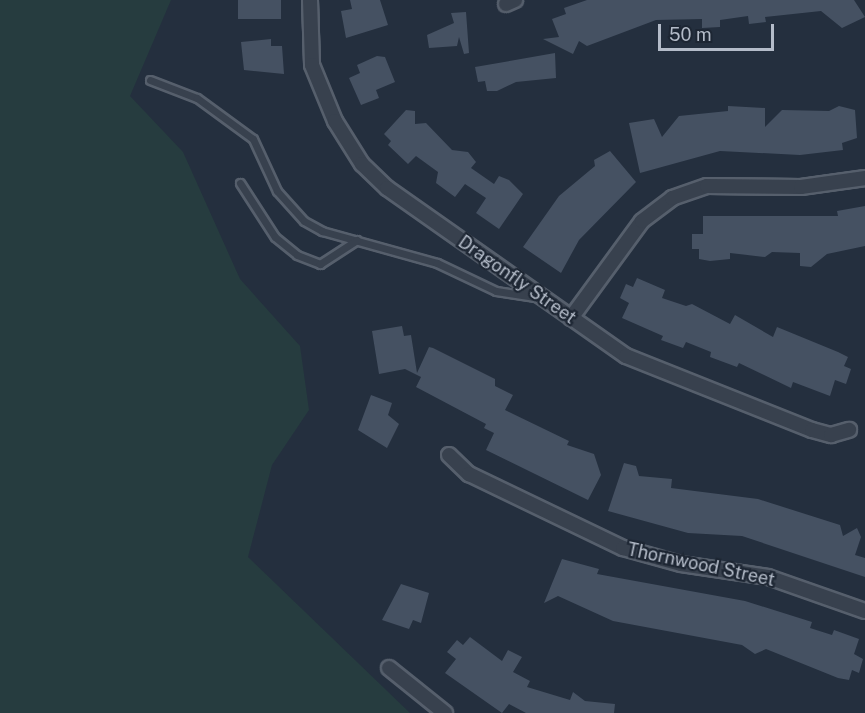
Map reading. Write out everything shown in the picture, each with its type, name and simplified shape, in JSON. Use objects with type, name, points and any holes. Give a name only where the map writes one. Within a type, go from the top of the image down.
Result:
[{"type":"street","name":"Dragonfly Street","points":[[310,0],[312,65],[335,121],[363,164],[387,188],[571,318],[651,368],[812,430],[831,435],[849,430]]},
{"type":"street","points":[[571,318],[642,221],[672,198],[707,186],[801,187],[865,178]]},
{"type":"street","name":"Thornwood Street","points":[[449,455],[469,474],[623,548],[681,564],[768,577],[865,611]]},
{"type":"street","points":[[389,668],[445,713]]},
{"type":"lane","points":[[150,80],[197,98],[253,139],[289,208],[322,231],[437,263],[519,298],[543,298]]},
{"type":"lane","points":[[240,183],[275,237],[297,255],[320,264],[357,240]]},
{"type":"green space","points":[[0,0],[171,0],[130,96],[183,152],[240,279],[300,346],[309,410],[272,465],[248,557],[410,713],[0,713]]},
{"type":"building","points":[[238,0],[281,0],[281,19],[238,19]]},
{"type":"building","points":[[350,0],[380,0],[388,25],[346,38],[341,11],[352,9]]},
{"type":"building","points":[[587,0],[854,0],[865,17],[842,28],[821,11],[765,17],[766,22],[749,24],[748,16],[720,20],[720,27],[702,28],[702,19],[656,20],[587,46],[579,41],[573,54],[543,39],[559,37],[552,19],[566,14],[564,8]]},
{"type":"building","points":[[466,12],[469,53],[464,54],[459,37],[457,46],[429,48],[427,35],[454,23],[451,13]]},
{"type":"building","points":[[271,39],[271,46],[282,46],[284,74],[244,70],[241,42]]},
{"type":"building","points":[[555,53],[556,78],[516,82],[497,91],[487,91],[485,81],[478,82],[475,67]]},
{"type":"building","points":[[377,56],[385,57],[395,82],[376,90],[379,98],[361,105],[349,78],[360,73],[357,65]]},
{"type":"building","points":[[728,106],[765,108],[765,127],[782,110],[829,111],[839,106],[855,110],[857,138],[842,143],[843,150],[800,155],[720,151],[640,173],[629,123],[654,119],[662,137],[679,116],[728,111]]},
{"type":"building","points":[[406,110],[415,111],[415,124],[426,123],[452,150],[468,152],[476,162],[471,168],[494,184],[499,176],[509,180],[523,194],[499,229],[476,213],[486,198],[465,184],[455,197],[436,183],[438,172],[416,156],[408,164],[388,145],[391,141],[384,134]]},
{"type":"building","points":[[610,151],[636,182],[579,240],[561,273],[523,247],[559,196],[595,166],[594,160]]},
{"type":"building","points":[[865,206],[865,246],[827,254],[811,267],[800,266],[800,253],[772,252],[765,257],[730,253],[730,259],[710,261],[699,259],[699,249],[692,249],[692,234],[703,234],[703,216],[838,216],[837,211]]},
{"type":"building","points":[[637,278],[665,290],[662,298],[686,306],[692,304],[730,324],[735,315],[773,337],[777,327],[848,357],[844,366],[851,369],[846,384],[835,380],[830,396],[793,382],[791,388],[739,363],[737,367],[710,357],[711,352],[686,342],[683,348],[661,340],[663,336],[622,318],[629,303],[620,298],[626,284],[633,287]]},
{"type":"building","points":[[402,326],[404,336],[411,335],[417,373],[429,347],[433,348],[495,379],[495,386],[513,395],[505,410],[569,441],[567,445],[594,454],[601,475],[588,500],[486,450],[494,433],[484,428],[486,424],[416,387],[421,377],[405,369],[379,374],[372,331]]},
{"type":"building","points":[[371,395],[392,403],[388,415],[399,424],[387,448],[358,430]]},
{"type":"building","points":[[624,463],[636,466],[639,476],[672,479],[671,488],[758,499],[840,525],[843,536],[857,528],[861,537],[855,555],[865,558],[865,577],[742,536],[688,533],[608,511]]},
{"type":"building","points":[[562,559],[599,569],[597,574],[745,601],[812,622],[810,628],[832,635],[834,630],[859,639],[854,654],[863,659],[859,673],[852,670],[849,680],[838,678],[766,649],[755,654],[742,645],[613,621],[558,596],[544,603]]},
{"type":"building","points":[[401,584],[429,593],[421,623],[413,620],[409,629],[382,620]]},
{"type":"building","points":[[470,637],[502,661],[508,650],[522,657],[513,672],[530,681],[527,687],[570,700],[573,692],[585,701],[615,704],[614,713],[526,713],[509,704],[502,713],[445,673],[456,659],[447,652],[457,640],[463,645]]}]
